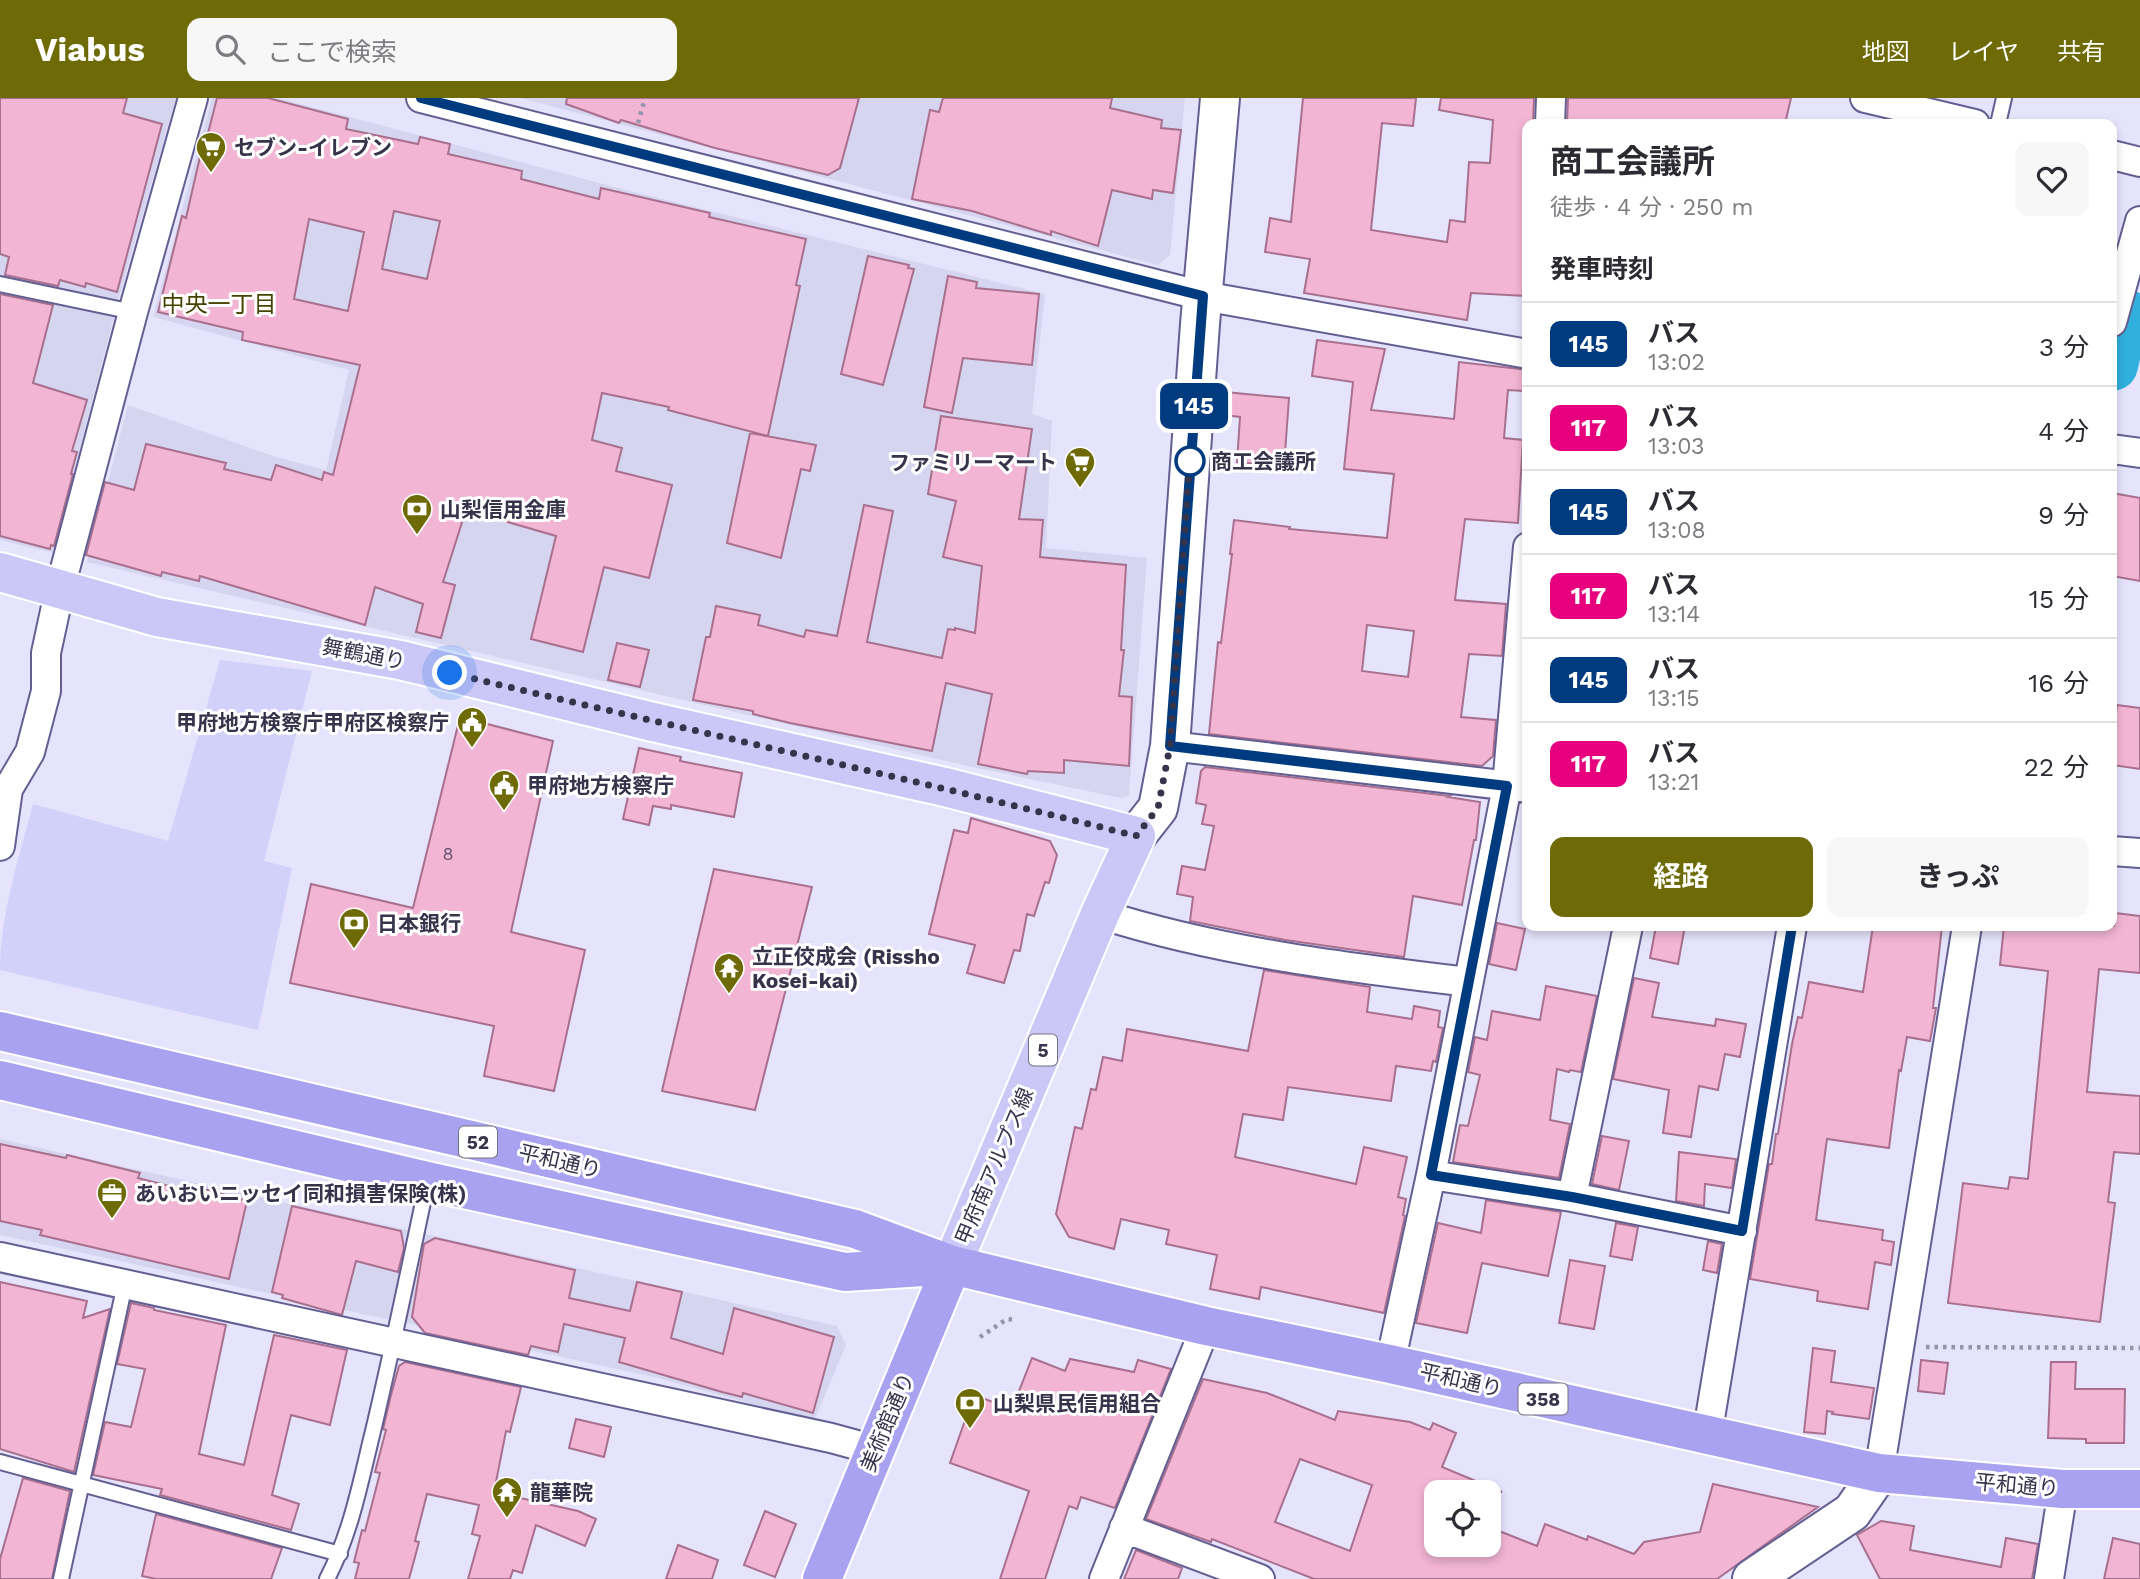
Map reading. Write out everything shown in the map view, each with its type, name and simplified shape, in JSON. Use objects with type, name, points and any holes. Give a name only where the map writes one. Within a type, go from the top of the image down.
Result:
[{"type":"highway","name":"平和通り","points":[[0,1031],[855,1229],[952,1265],[1206,1326],[1390,1364],[1879,1473],[2063,1489],[2140,1489]]},
{"type":"highway","name":"平和通り","points":[[0,1080],[427,1181],[845,1272],[952,1265]]},
{"type":"highway","name":"美術館通り","points":[[822,1579],[952,1265]]},
{"type":"main road","name":"舞鶴通り","points":[[0,572],[157,617],[400,660],[653,722],[945,787],[1136,836]]},
{"type":"main road","name":"甲府南アルプス線","points":[[952,1265],[1100,914],[1136,836]]},
{"type":"street","points":[[0,846],[8,789],[30,752],[46,691],[46,653],[60,588],[193,98]]},
{"type":"street","points":[[421,98],[1203,296],[1522,353]]},
{"type":"street","points":[[1136,836],[1158,808],[1170,746],[1220,98]]},
{"type":"street","points":[[1550,119],[1551,98]]},
{"type":"street","points":[[1865,98],[1954,119]]},
{"type":"street","points":[[2117,156],[2140,162]]},
{"type":"street","points":[[2117,304],[2140,221]]},
{"type":"street","points":[[2117,450],[2140,453]]},
{"type":"street","points":[[1390,1364],[1431,1175],[1468,982],[1517,787],[1522,678]]},
{"type":"street","points":[[1170,746],[1517,787]]},
{"type":"street","points":[[2117,851],[2140,853]]},
{"type":"street","points":[[1100,914],[1189,940],[1347,967],[1468,982]]},
{"type":"street","points":[[1572,1197],[1627,931]]},
{"type":"street","points":[[1707,1436],[1791,931]]},
{"type":"street","points":[[1752,1579],[1852,1512],[1879,1473],[1966,931]]},
{"type":"street","points":[[1431,1175],[1572,1197],[1742,1231]]},
{"type":"street","points":[[0,1257],[831,1438],[875,1450]]},
{"type":"street","points":[[1104,1579],[1206,1326]]},
{"type":"street","points":[[2049,1579],[2063,1489]]},
{"type":"street","points":[[1124,1528],[1260,1579]]},
{"type":"lane","points":[[1999,119],[2004,98]]},
{"type":"lane","points":[[0,284],[133,312]]},
{"type":"lane","points":[[327,1579],[340,1554],[352,1518],[394,1342],[427,1181]]},
{"type":"lane","points":[[61,1579],[125,1284]]},
{"type":"lane","points":[[0,1462],[340,1554]]},
{"type":"path","points":[[638,124],[645,98]]},
{"type":"path","points":[[980,1337],[1007,1319],[1016,1320]]},
{"type":"path","points":[[1900,1347],[2140,1348]]},
{"type":"shaded area","points":[[0,98],[176,98],[118,301],[53,553],[0,540]]},
{"type":"shaded area","points":[[212,98],[278,98],[622,189],[1045,294],[1032,414],[1052,421],[1046,548],[1147,558],[1129,795],[1121,798],[972,767],[87,562],[128,405],[273,456],[326,470],[349,370],[153,317]]},
{"type":"shaded area","points":[[520,98],[1185,98],[1170,255],[1158,265]]},
{"type":"shaded area","points":[[220,660],[312,671],[264,861],[292,868],[258,1030],[0,970],[3,928],[33,804],[168,841]]},
{"type":"shaded area","points":[[0,1139],[837,1326],[846,1345],[814,1421],[658,1378],[0,1235]]},
{"type":"building","points":[[0,98],[127,98],[123,113],[162,124],[117,292],[86,283],[85,287],[60,280],[58,286],[5,275],[9,257],[0,254]]},
{"type":"building","points":[[217,98],[268,98],[348,119],[346,129],[418,144],[420,137],[450,144],[448,154],[522,171],[521,179],[599,199],[601,188],[806,239],[796,285],[800,286],[768,436],[668,410],[669,407],[602,393],[592,440],[622,448],[616,471],[672,485],[649,578],[604,567],[583,652],[531,639],[556,536],[466,510],[443,582],[455,585],[441,638],[416,632],[423,604],[375,587],[365,625],[200,576],[199,581],[162,572],[161,576],[86,555],[105,482],[134,490],[146,444],[226,463],[224,469],[271,480],[276,465],[322,480],[324,472],[333,475],[360,365],[242,340],[243,332],[158,312],[182,216],[186,218],[202,148],[204,149]],"holes":[[[394,211],[440,221],[427,279],[382,269]],[[309,219],[364,232],[348,311],[294,299]]]},
{"type":"building","points":[[567,98],[859,98],[840,168],[828,175],[715,148],[621,120],[619,123],[566,104]]},
{"type":"building","points":[[943,98],[1112,98],[1110,108],[1162,120],[1161,128],[1181,130],[1173,193],[1153,190],[1152,199],[1112,190],[1098,246],[972,211],[912,199],[930,110],[939,112]]},
{"type":"building","points":[[1303,98],[1416,98],[1413,126],[1382,123],[1371,230],[1447,242],[1450,220],[1465,222],[1469,162],[1490,163],[1493,120],[1439,110],[1441,98],[1534,98],[1533,119],[1522,119],[1522,296],[1471,293],[1467,320],[1304,293],[1310,259],[1265,252],[1270,218],[1291,222]]},
{"type":"building","points":[[1568,98],[1791,98],[1786,119],[1567,119]]},
{"type":"building","points":[[868,256],[909,265],[908,268],[914,269],[883,385],[841,374]]},
{"type":"building","points":[[948,276],[977,282],[976,288],[1039,294],[1032,365],[963,358],[952,413],[924,407]]},
{"type":"building","points":[[0,294],[53,305],[33,383],[87,400],[72,451],[77,452],[73,474],[54,546],[51,545],[50,549],[0,536]]},
{"type":"building","points":[[1317,340],[1385,349],[1371,410],[1454,419],[1459,362],[1522,369],[1522,391],[1508,390],[1504,438],[1522,440],[1518,523],[1465,519],[1455,600],[1506,604],[1502,656],[1469,654],[1461,717],[1496,720],[1493,756],[1482,766],[1209,734],[1234,520],[1290,527],[1289,529],[1387,538],[1394,474],[1344,469],[1353,382],[1312,376]],"holes":[[[1367,625],[1414,631],[1408,677],[1362,671]]]},
{"type":"building","points":[[1225,392],[1289,398],[1284,467],[1237,462],[1240,417],[1224,415]]},
{"type":"building","points":[[941,416],[1032,429],[1019,519],[1043,520],[1040,557],[1126,565],[1121,650],[1124,650],[1119,696],[1132,697],[1129,766],[1064,760],[1064,773],[1028,771],[1027,774],[978,764],[992,694],[946,683],[932,751],[790,723],[753,714],[753,711],[693,700],[706,637],[710,637],[716,606],[760,615],[758,625],[804,637],[806,630],[837,636],[864,505],[893,511],[867,642],[942,658],[948,629],[975,633],[982,566],[943,557],[956,501],[928,494]]},
{"type":"building","points":[[750,433],[816,445],[810,471],[801,469],[781,558],[727,543]]},
{"type":"building","points":[[2117,494],[2140,498],[2140,581],[2117,577]]},
{"type":"building","points":[[617,643],[649,650],[640,687],[608,680]]},
{"type":"building","points":[[2117,705],[2140,708],[2140,769],[2117,766]]},
{"type":"building","points":[[460,717],[553,741],[511,932],[585,950],[554,1091],[484,1076],[494,1026],[290,983],[311,884],[413,908]]},
{"type":"building","points":[[639,748],[681,757],[680,761],[742,773],[734,817],[671,805],[671,809],[653,806],[649,825],[623,819]]},
{"type":"building","points":[[1205,767],[1450,796],[1448,797],[1480,802],[1476,840],[1462,905],[1413,896],[1404,957],[1285,940],[1190,921],[1193,897],[1177,894],[1182,866],[1205,870],[1214,826],[1202,824],[1206,805],[1196,803],[1201,771]]},
{"type":"building","points":[[971,818],[1050,841],[1057,855],[1049,883],[1045,882],[1034,916],[1027,914],[1020,951],[1014,950],[1004,983],[967,973],[975,945],[929,934],[954,830],[968,833]]},
{"type":"building","points":[[714,869],[812,887],[755,1110],[662,1091]]},
{"type":"building","points":[[2117,913],[2140,916],[2140,973],[2099,969],[2087,1092],[2140,1096],[2140,1154],[2114,1152],[2108,1202],[2115,1203],[2100,1322],[1948,1303],[1963,1183],[2008,1189],[2010,1177],[2028,1179],[2048,971],[2000,965],[2003,931],[2117,931]]},
{"type":"building","points":[[1497,923],[1522,928],[1525,931],[1516,970],[1489,964]]},
{"type":"building","points":[[1655,931],[1684,931],[1678,964],[1650,958]]},
{"type":"building","points":[[1872,931],[1941,931],[1933,1008],[1936,1008],[1930,1041],[1907,1037],[1901,1071],[1899,1070],[1889,1148],[1827,1139],[1816,1220],[1883,1230],[1882,1240],[1894,1242],[1891,1265],[1875,1262],[1868,1309],[1817,1301],[1818,1291],[1750,1279],[1792,1044],[1798,1017],[1802,1018],[1809,982],[1863,992]]},
{"type":"building","points":[[1264,970],[1370,987],[1367,1012],[1412,1019],[1414,1006],[1440,1011],[1438,1027],[1443,1028],[1436,1062],[1433,1061],[1431,1071],[1396,1066],[1391,1101],[1288,1087],[1283,1120],[1243,1114],[1235,1157],[1356,1184],[1364,1147],[1407,1157],[1398,1197],[1406,1199],[1405,1216],[1384,1313],[1261,1287],[1259,1299],[1210,1289],[1217,1255],[1166,1244],[1169,1230],[1121,1219],[1114,1249],[1069,1237],[1056,1214],[1075,1127],[1082,1129],[1091,1089],[1096,1090],[1103,1057],[1122,1061],[1127,1029],[1248,1051]]},
{"type":"building","points":[[1634,978],[1659,983],[1652,1017],[1715,1026],[1716,1019],[1746,1024],[1740,1057],[1725,1054],[1718,1090],[1699,1086],[1691,1137],[1663,1133],[1669,1090],[1613,1079]]},
{"type":"building","points":[[1546,986],[1597,996],[1581,1072],[1557,1069],[1550,1120],[1570,1124],[1559,1178],[1453,1162],[1460,1125],[1468,1126],[1480,1075],[1468,1072],[1475,1037],[1487,1040],[1492,1011],[1540,1020]]},
{"type":"building","points":[[1602,1136],[1629,1141],[1619,1190],[1592,1184]]},
{"type":"building","points":[[0,1144],[66,1158],[67,1155],[140,1173],[138,1178],[200,1194],[201,1188],[247,1201],[229,1279],[40,1235],[42,1230],[0,1221]]},
{"type":"building","points":[[1679,1152],[1736,1159],[1732,1188],[1705,1184],[1704,1206],[1676,1201]]},
{"type":"building","points":[[1486,1200],[1561,1212],[1548,1276],[1482,1263],[1467,1333],[1416,1323],[1438,1223],[1481,1233]]},
{"type":"building","points":[[292,1206],[401,1231],[404,1248],[398,1272],[356,1261],[342,1315],[282,1298],[283,1295],[272,1292]]},
{"type":"building","points":[[1616,1223],[1638,1227],[1632,1260],[1610,1256]]},
{"type":"building","points":[[435,1238],[575,1270],[569,1298],[630,1311],[637,1282],[682,1292],[671,1338],[723,1354],[734,1308],[834,1337],[813,1413],[743,1393],[742,1397],[722,1392],[619,1362],[625,1338],[564,1324],[558,1352],[531,1346],[528,1355],[425,1333],[412,1317],[424,1244]]},
{"type":"building","points":[[1708,1241],[1722,1244],[1717,1273],[1703,1270]]},
{"type":"building","points":[[1570,1260],[1605,1266],[1594,1329],[1559,1323]]},
{"type":"building","points":[[0,1282],[87,1301],[83,1318],[110,1309],[74,1472],[0,1449]]},
{"type":"building","points":[[131,1303],[226,1325],[199,1454],[244,1465],[274,1335],[347,1350],[330,1425],[291,1415],[272,1495],[299,1504],[291,1530],[160,1495],[162,1489],[93,1475],[105,1422],[131,1427],[145,1369],[117,1364]]},
{"type":"building","points":[[1813,1348],[1835,1351],[1831,1382],[1874,1388],[1869,1419],[1827,1411],[1825,1434],[1804,1432]]},
{"type":"building","points":[[1032,1358],[1065,1371],[1070,1359],[1134,1372],[1138,1360],[1171,1369],[1115,1508],[1081,1497],[1077,1509],[1069,1506],[1045,1579],[1000,1579],[1029,1491],[950,1463],[974,1395],[1012,1409]]},
{"type":"building","points":[[1921,1360],[1948,1363],[1944,1394],[1918,1391]]},
{"type":"building","points":[[405,1362],[521,1387],[510,1432],[506,1431],[494,1492],[578,1511],[596,1519],[585,1546],[536,1525],[522,1573],[513,1570],[510,1579],[468,1579],[480,1536],[472,1534],[479,1505],[427,1494],[415,1541],[419,1542],[409,1579],[355,1579],[359,1563],[354,1562],[380,1473],[375,1472],[386,1430],[383,1429],[399,1366]]},
{"type":"building","points":[[2051,1362],[2076,1362],[2075,1389],[2125,1389],[2124,1443],[2086,1443],[2086,1439],[2048,1438]]},
{"type":"building","points":[[1203,1379],[1267,1393],[1335,1420],[1338,1411],[1410,1422],[1430,1430],[1433,1423],[1456,1433],[1442,1467],[1473,1480],[1424,1480],[1424,1557],[1501,1557],[1501,1532],[1537,1546],[1545,1524],[1587,1540],[1588,1536],[1634,1554],[1644,1542],[1700,1532],[1713,1484],[1818,1507],[1717,1579],[1314,1579],[1212,1539],[1211,1542],[1146,1519]],"holes":[[[1300,1459],[1372,1485],[1350,1551],[1275,1522]]]},
{"type":"building","points":[[576,1419],[611,1427],[604,1457],[569,1448]]},
{"type":"building","points":[[23,1478],[70,1491],[52,1579],[0,1579],[0,1559]]},
{"type":"building","points":[[765,1511],[796,1524],[775,1577],[744,1565]]},
{"type":"building","points":[[156,1514],[282,1548],[271,1579],[156,1579],[142,1576]]},
{"type":"building","points":[[1881,1521],[1914,1526],[1910,1550],[2001,1567],[2006,1538],[2038,1544],[2032,1579],[1880,1579],[1857,1535]]},
{"type":"building","points":[[2113,1538],[2140,1544],[2140,1579],[2104,1579]]},
{"type":"building","points":[[678,1545],[718,1560],[712,1579],[666,1579]]},
{"type":"building","points":[[1136,1550],[1182,1568],[1178,1579],[1124,1579]]},
{"type":"waterway","points":[[2117,344],[2124,314]]},
{"type":"bus line","name":"145","points":[[421,98],[1203,296],[1170,746],[1507,786],[1431,1175],[1572,1197],[1742,1231],[1791,931]]},
{"type":"place","name":"セブン-イレブン","points":[[211,174]]},
{"type":"place","name":"商工会議所","points":[[1190,461]]},
{"type":"place","name":"ファミリーマート","points":[[1080,489]]},
{"type":"place","name":"山梨信用金庫","points":[[417,536]]},
{"type":"place","name":"甲府地方検察庁甲府区検察庁","points":[[472,749]]},
{"type":"place","name":"甲府地方検察庁","points":[[504,812]]},
{"type":"place","name":"日本銀行","points":[[354,950]]},
{"type":"place","name":"立正佼成会 (Rissho Kosei-kai)","points":[[729,995]]},
{"type":"place","name":"あいおいニッセイ同和損害保険(株)","points":[[112,1220]]},
{"type":"place","name":"山梨県民信用組合","points":[[970,1430]]},
{"type":"place","name":"龍華院","points":[[507,1519]]},
{"type":"district","name":"中央一丁目","points":[[219,304]]},
{"type":"route","points":[[450,673],[653,722],[945,787],[1136,836],[1158,808],[1170,746],[1190,456],[1190,461]]}]
